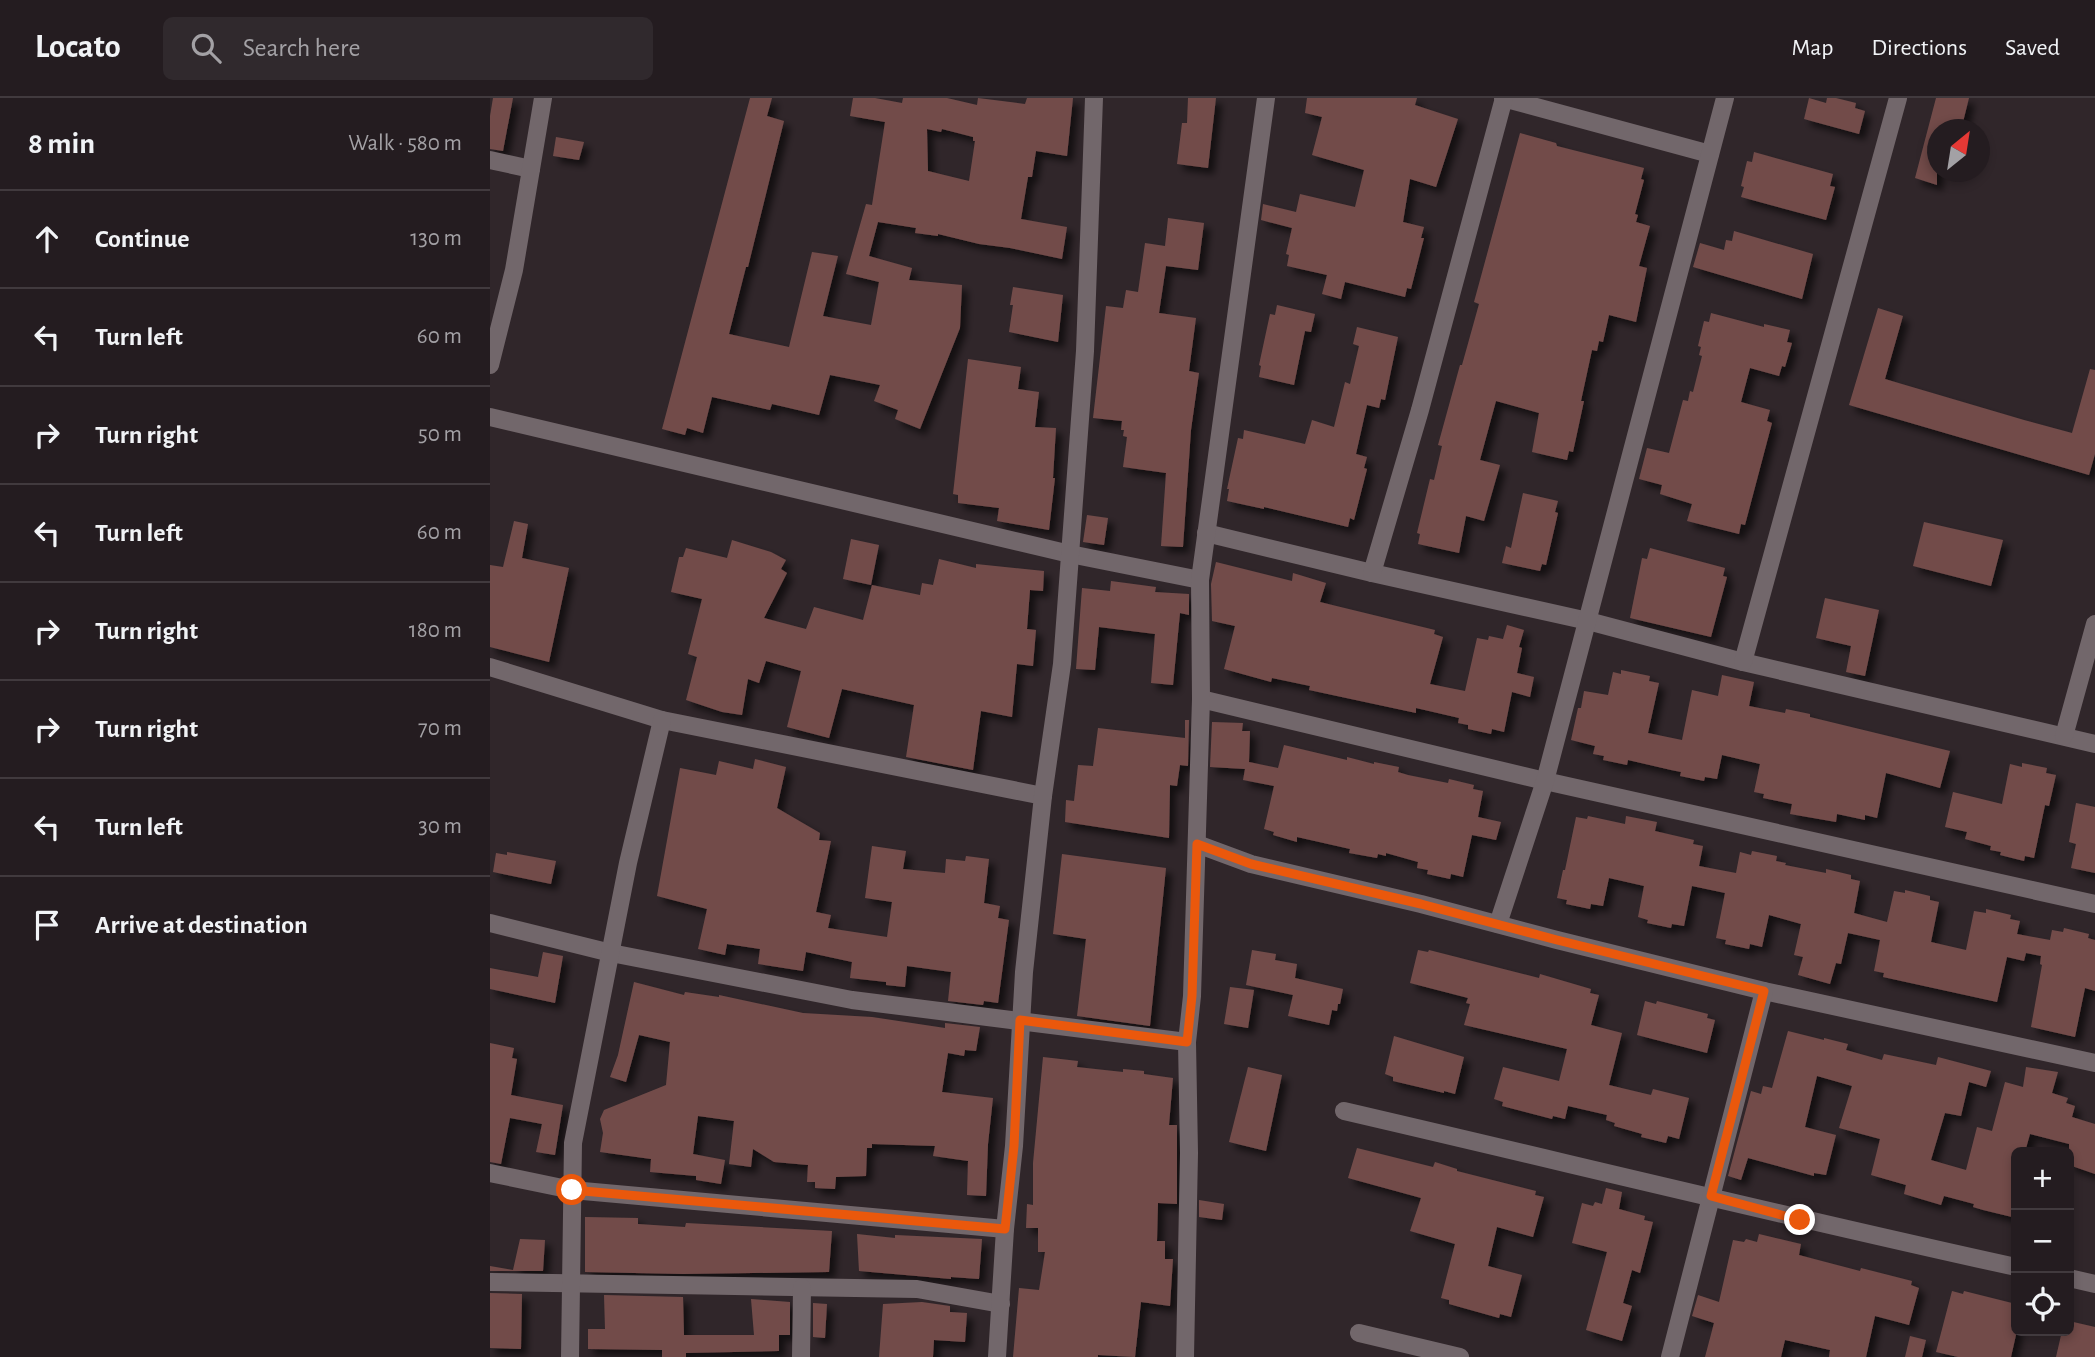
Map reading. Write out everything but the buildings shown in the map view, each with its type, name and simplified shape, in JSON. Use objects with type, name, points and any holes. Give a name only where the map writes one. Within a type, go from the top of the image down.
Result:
[{"type":"street","points":[[490,365],[514,270],[543,98]]},
{"type":"street","points":[[997,1357],[1005,1229],[1014,1146],[1020,1020],[1043,796],[1062,664],[1085,351],[1094,98]]},
{"type":"street","points":[[1185,1357],[1189,1153],[1187,1042],[1192,996],[1197,844],[1201,699],[1200,580],[1266,98]]},
{"type":"street","points":[[1372,573],[1420,410],[1504,98],[1710,154]]},
{"type":"street","points":[[1498,924],[1545,782],[1725,98]]},
{"type":"street","points":[[1744,662],[1899,98]]},
{"type":"street","points":[[490,160],[530,169]]},
{"type":"street","points":[[490,417],[1070,554],[1200,580]]},
{"type":"street","points":[[1206,533],[1588,621],[1744,662],[2095,744]]},
{"type":"street","points":[[2064,736],[2095,624]]},
{"type":"street","points":[[490,667],[662,720],[1043,796]]},
{"type":"street","points":[[1201,699],[1545,782],[2095,904]]},
{"type":"street","points":[[570,1357],[573,1143],[628,863],[662,720]]},
{"type":"street","points":[[1197,844],[1251,864],[1764,991],[2095,1063]]},
{"type":"street","points":[[490,923],[611,953],[852,1000],[1187,1042]]},
{"type":"street","points":[[1670,1357],[1764,991]]},
{"type":"street","points":[[1344,1111],[1711,1196],[1800,1220],[2011,1266]]},
{"type":"street","points":[[490,1173],[572,1190],[1005,1229]]},
{"type":"street","points":[[2074,1279],[2095,1284]]},
{"type":"street","points":[[490,1282],[917,1289],[1001,1304]]},
{"type":"street","points":[[801,1357],[802,1288]]},
{"type":"street","points":[[1359,1333],[1460,1357]]},
{"type":"route","points":[[572,1190],[1005,1229],[1014,1146],[1020,1020],[1187,1042],[1192,996],[1197,844],[1251,864],[1764,991],[1711,1196],[1800,1220]]}]
